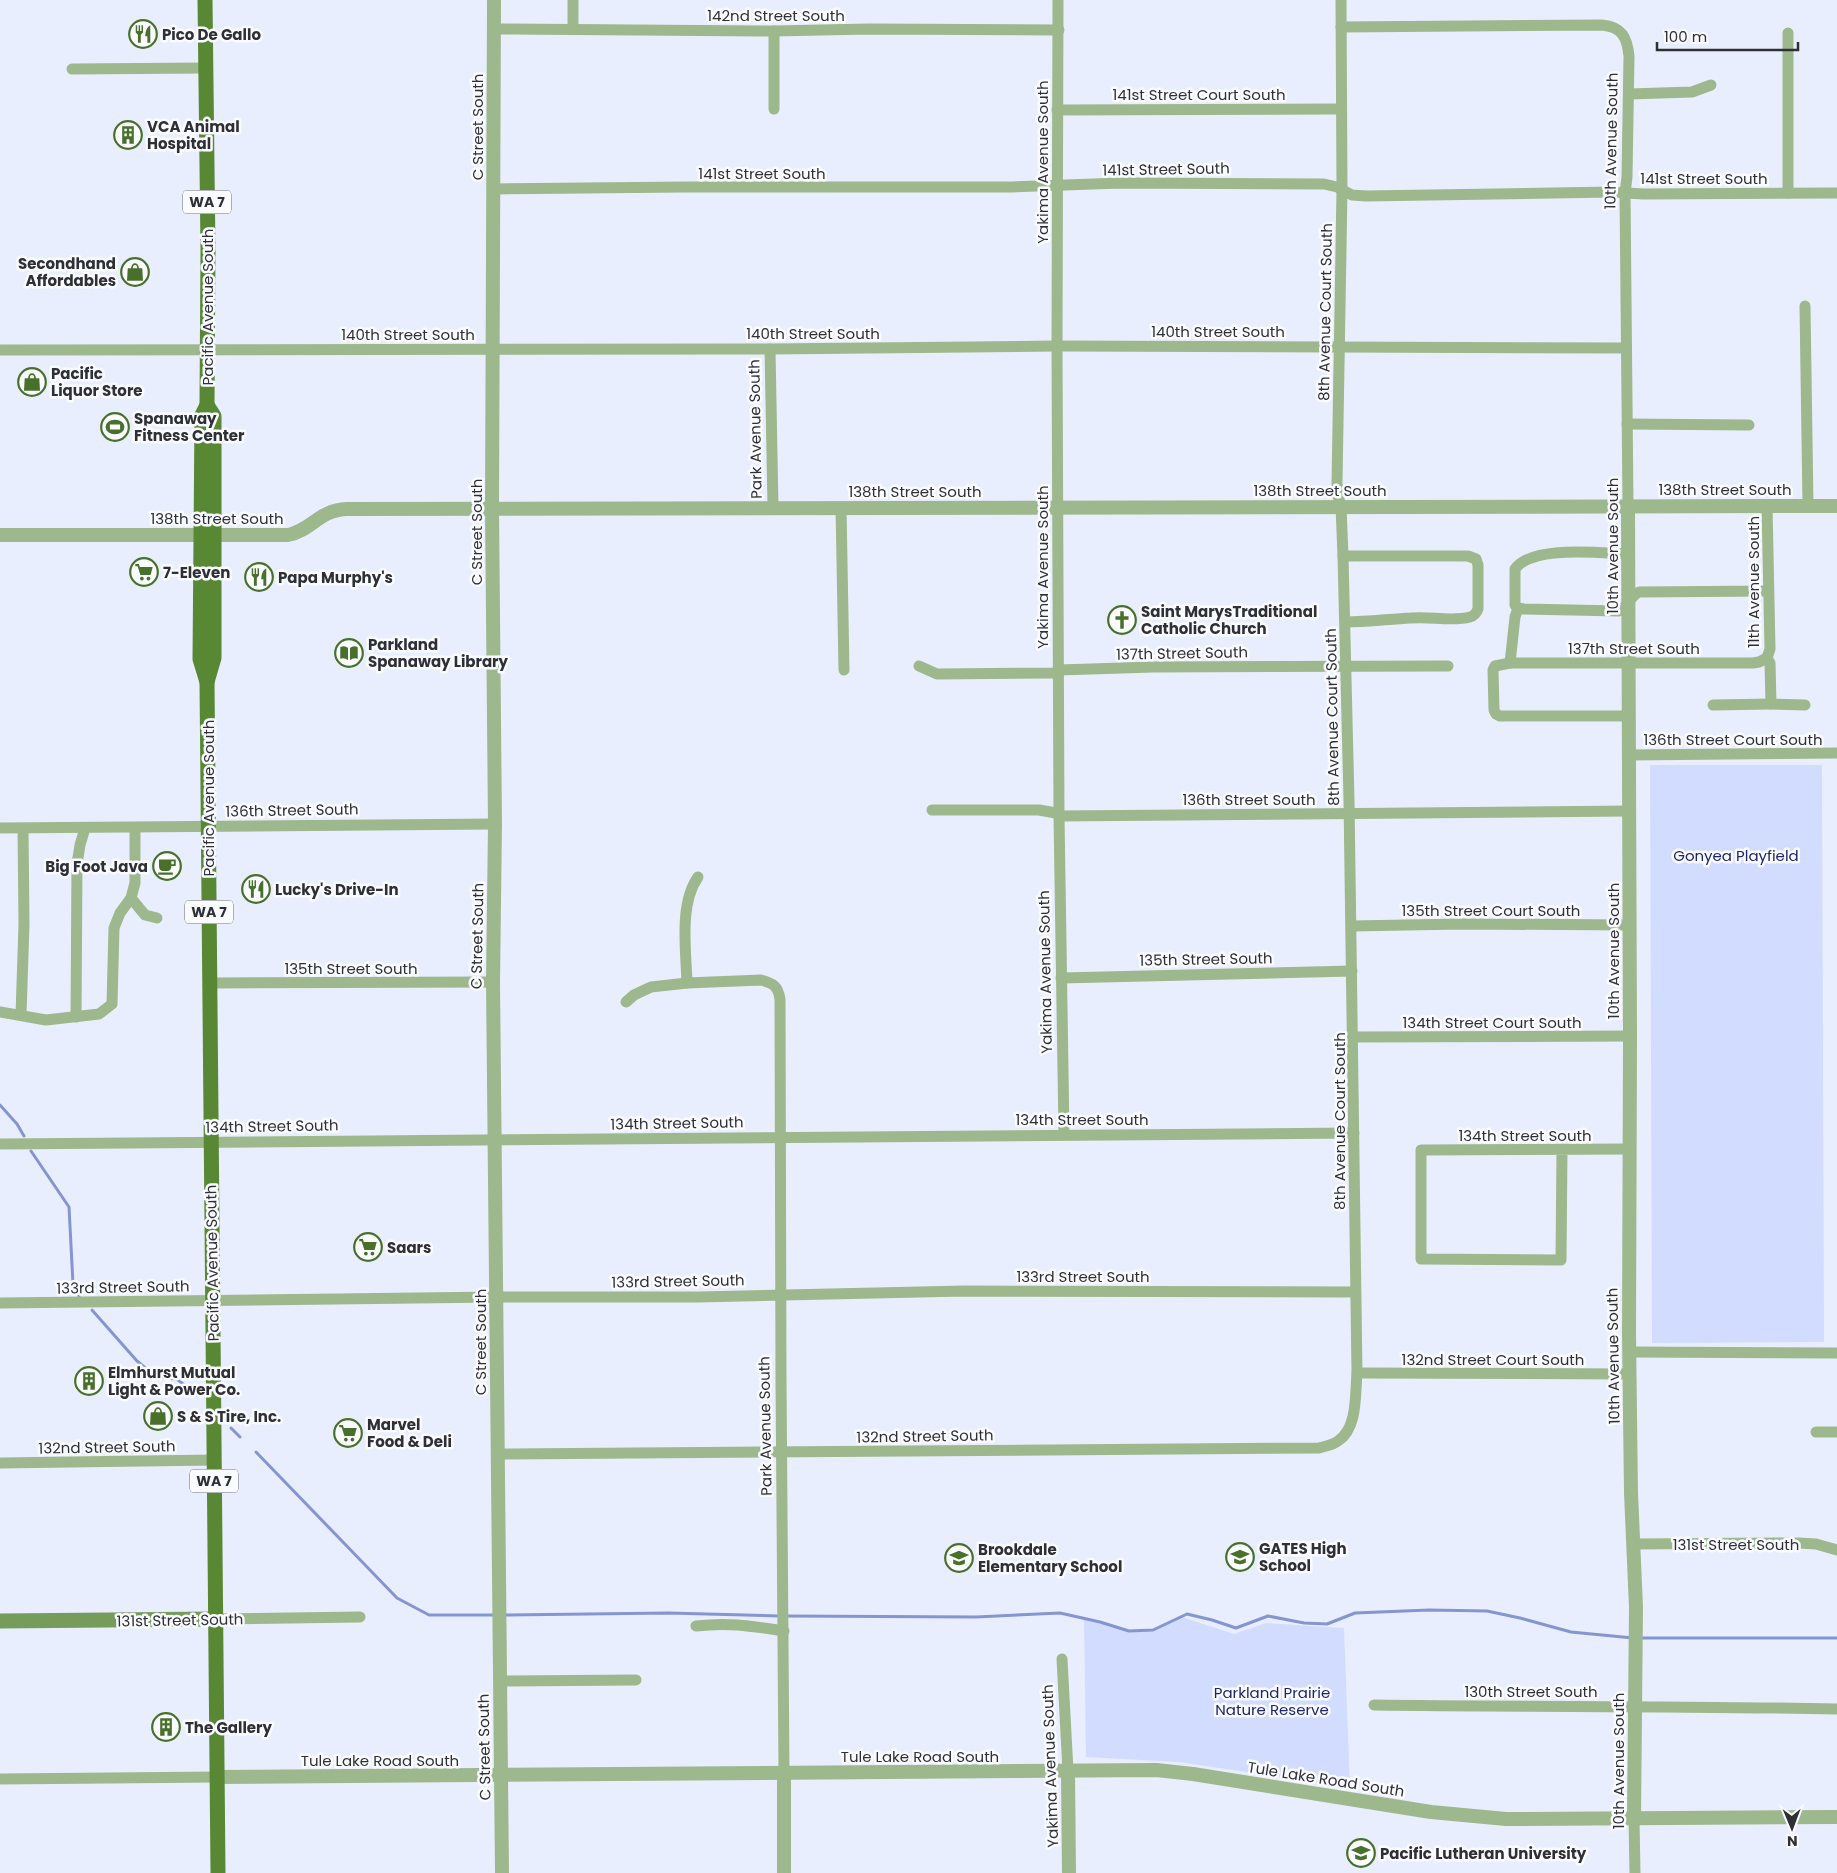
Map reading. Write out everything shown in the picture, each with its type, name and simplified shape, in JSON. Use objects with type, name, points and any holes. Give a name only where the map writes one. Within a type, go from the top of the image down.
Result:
[{"type":"main road","name":"Pacific Avenue South","points":[[205,0],[208,250],[207,405],[202,415],[214,658],[207,682],[218,1873]]},
{"type":"main road","name":"131st Street South","points":[[0,1621],[215,1619]]},
{"type":"street","name":"C Street South","points":[[494,0],[492,508],[495,824],[493,982],[502,1873]]},
{"type":"street","points":[[573,0],[573,29]]},
{"type":"street","name":"Yakima Avenue South","points":[[1058,0],[1059,816],[1064,1134]]},
{"type":"street","name":"8th Avenue Court South","points":[[1341,0],[1342,190],[1337,483],[1341,506],[1343,556],[1352,926],[1357,1373],[1352,1417],[1347,1432]]},
{"type":"street","name":"10th Avenue South","points":[[1341,27],[1602,25],[1621,31],[1626,37],[1628,46],[1629,94],[1625,193],[1630,925],[1629,1374],[1634,1544],[1635,1873]]},
{"type":"street","name":"142nd Street South","points":[[494,29],[774,31],[869,29],[1059,30]]},
{"type":"street","points":[[774,31],[774,109]]},
{"type":"street","points":[[1788,33],[1788,193]]},
{"type":"street","points":[[72,69],[205,68]]},
{"type":"street","points":[[1629,94],[1692,92],[1712,85]]},
{"type":"street","name":"141st Street Court South","points":[[1057,110],[1341,109]]},
{"type":"street","name":"141st Street South","points":[[494,189],[851,188],[1231,182],[1324,184],[1337,187],[1352,195],[1366,196],[1837,193]]},
{"type":"street","points":[[1805,306],[1808,505]]},
{"type":"street","name":"140th Street South","points":[[0,350],[770,349],[1057,346],[1626,348]]},
{"type":"street","name":"Park Avenue South","points":[[770,349],[773,507]]},
{"type":"street","points":[[1627,424],[1749,425]]},
{"type":"street","name":"11th Avenue South","points":[[1767,506],[1770,649],[1767,658],[1770,663],[1771,704]]},
{"type":"street","name":"138th Street South","points":[[0,535],[281,535],[293,534],[302,530],[324,514],[340,509],[1837,506]]},
{"type":"street","points":[[841,507],[844,670]]},
{"type":"street","name":"136th Street Court South","points":[[1627,554],[1545,553],[1529,558],[1517,567],[1514,573],[1515,604],[1518,608],[1504,663],[1495,666],[1492,678],[1494,710],[1500,716],[1628,716]]},
{"type":"street","points":[[1343,556],[1468,556],[1476,559],[1478,565],[1478,609],[1477,613],[1470,617],[1345,622]]},
{"type":"street","points":[[1518,608],[1619,611],[1624,608],[1633,595],[1639,592],[1768,591]]},
{"type":"street","name":"137th Street South","points":[[1504,663],[1753,663],[1767,658]]},
{"type":"street","name":"137th Street South","points":[[919,666],[937,674],[1054,673],[1059,670],[1153,667],[1448,666]]},
{"type":"street","points":[[1713,705],[1805,705]]},
{"type":"street","name":"136th Street Court South","points":[[1629,755],[1837,753]]},
{"type":"street","name":"136th Street South","points":[[932,810],[1039,810],[1049,811],[1059,816],[1629,811]]},
{"type":"street","name":"136th Street South","points":[[0,828],[495,824]]},
{"type":"street","points":[[76,1018],[77,864],[85,828]]},
{"type":"street","points":[[0,1012],[46,1020],[76,1018],[99,1014],[112,1004],[114,928],[120,913],[131,898],[135,883],[135,828]]},
{"type":"street","points":[[22,1015],[24,829]]},
{"type":"street","points":[[626,1002],[634,995],[651,987],[687,983],[685,939],[687,904],[692,885],[698,877]]},
{"type":"street","points":[[131,898],[146,915],[157,918]]},
{"type":"street","name":"135th Street Court South","points":[[1352,926],[1453,924],[1630,925]]},
{"type":"street","name":"135th Street South","points":[[1061,978],[1352,972]]},
{"type":"street","name":"Park Avenue South","points":[[687,983],[756,980],[771,983],[776,987],[780,999],[784,1873]]},
{"type":"street","name":"135th Street South","points":[[210,983],[493,982]]},
{"type":"street","name":"134th Street Court South","points":[[1354,1037],[1630,1036]]},
{"type":"street","name":"134th Street South","points":[[0,1144],[1354,1133]]},
{"type":"street","name":"134th Street South","points":[[1562,1149],[1561,1260],[1421,1259],[1420,1150],[1562,1149],[1629,1149]]},
{"type":"street","name":"133rd Street South","points":[[0,1303],[699,1297],[1062,1290],[1355,1292]]},
{"type":"street","points":[[1629,1352],[1837,1352]]},
{"type":"street","name":"132nd Street Court South","points":[[1357,1373],[1629,1374]]},
{"type":"street","name":"132nd Street South","points":[[497,1454],[1319,1448],[1334,1444],[1344,1437],[1347,1432]]},
{"type":"street","points":[[1816,1432],[1837,1432]]},
{"type":"street","name":"132nd Street South","points":[[0,1463],[214,1460]]},
{"type":"street","name":"131st Street South","points":[[1634,1544],[1798,1543],[1816,1544],[1837,1550]]},
{"type":"street","name":"131st Street South","points":[[215,1619],[360,1617]]},
{"type":"street","points":[[696,1626],[713,1624],[745,1625],[784,1631]]},
{"type":"street","name":"Yakima Avenue South","points":[[1062,1659],[1068,1771],[1069,1873]]},
{"type":"street","points":[[500,1681],[636,1680]]},
{"type":"street","name":"130th Street South","points":[[1374,1705],[1837,1709]]},
{"type":"street","name":"Tule Lake Road South","points":[[0,1780],[1156,1770],[1468,1817],[1506,1819],[1837,1817]]},
{"type":"green space","name":"Gonyea Playfield","points":[[1650,765],[1822,765],[1824,1342],[1652,1343]]},
{"type":"green space","name":"Parkland Prairie Nature Reserve","points":[[1182,1617],[1234,1634],[1266,1623],[1344,1628],[1350,1787],[1178,1762],[1086,1757],[1084,1618],[1129,1631],[1153,1630]]},
{"type":"waterway","points":[[0,1105],[17,1124],[24,1136]]},
{"type":"waterway","points":[[31,1151],[69,1207],[73,1284],[79,1296]]},
{"type":"waterway","points":[[92,1310],[137,1361],[156,1377],[177,1379],[196,1395]]},
{"type":"waterway","points":[[231,1428],[240,1437]]},
{"type":"waterway","points":[[256,1452],[397,1598],[429,1615],[494,1615]]},
{"type":"waterway","points":[[786,1616],[976,1617],[1060,1613],[1129,1631],[1153,1630],[1187,1614],[1236,1628],[1268,1616],[1304,1623],[1327,1624],[1355,1613],[1429,1610],[1487,1611],[1571,1632],[1633,1638]]},
{"type":"waterway","points":[[503,1615],[668,1613],[779,1616]]},
{"type":"waterway","points":[[1639,1638],[1837,1638]]},
{"type":"place","name":"Pico De Gallo","points":[[143,34]]},
{"type":"place","name":"VCA Animal Hospital","points":[[128,135]]},
{"type":"place","name":"Secondhand Affordables","points":[[135,272]]},
{"type":"place","name":"Pacific Liquor Store","points":[[32,382]]},
{"type":"place","name":"Spanaway Fitness Center","points":[[115,427]]},
{"type":"place","name":"7-Eleven","points":[[144,572]]},
{"type":"place","name":"Papa Murphy's","points":[[259,577]]},
{"type":"place","name":"Saint MarysTraditional Catholic Church","points":[[1122,620]]},
{"type":"place","name":"Parkland Spanaway Library","points":[[349,653]]},
{"type":"place","name":"Big Foot Java","points":[[167,866]]},
{"type":"place","name":"Lucky's Drive-In","points":[[256,889]]},
{"type":"place","name":"Saars","points":[[368,1247]]},
{"type":"place","name":"Elmhurst Mutual Light & Power Co.","points":[[89,1381]]},
{"type":"place","name":"S & S Tire, Inc.","points":[[158,1416]]},
{"type":"place","name":"Marvel Food & Deli","points":[[348,1433]]},
{"type":"place","name":"GATES High School","points":[[1240,1557]]},
{"type":"place","name":"Brookdale Elementary School","points":[[959,1558]]},
{"type":"place","name":"The Gallery","points":[[166,1727]]},
{"type":"place","name":"Pacific Lutheran University","points":[[1361,1853]]}]
